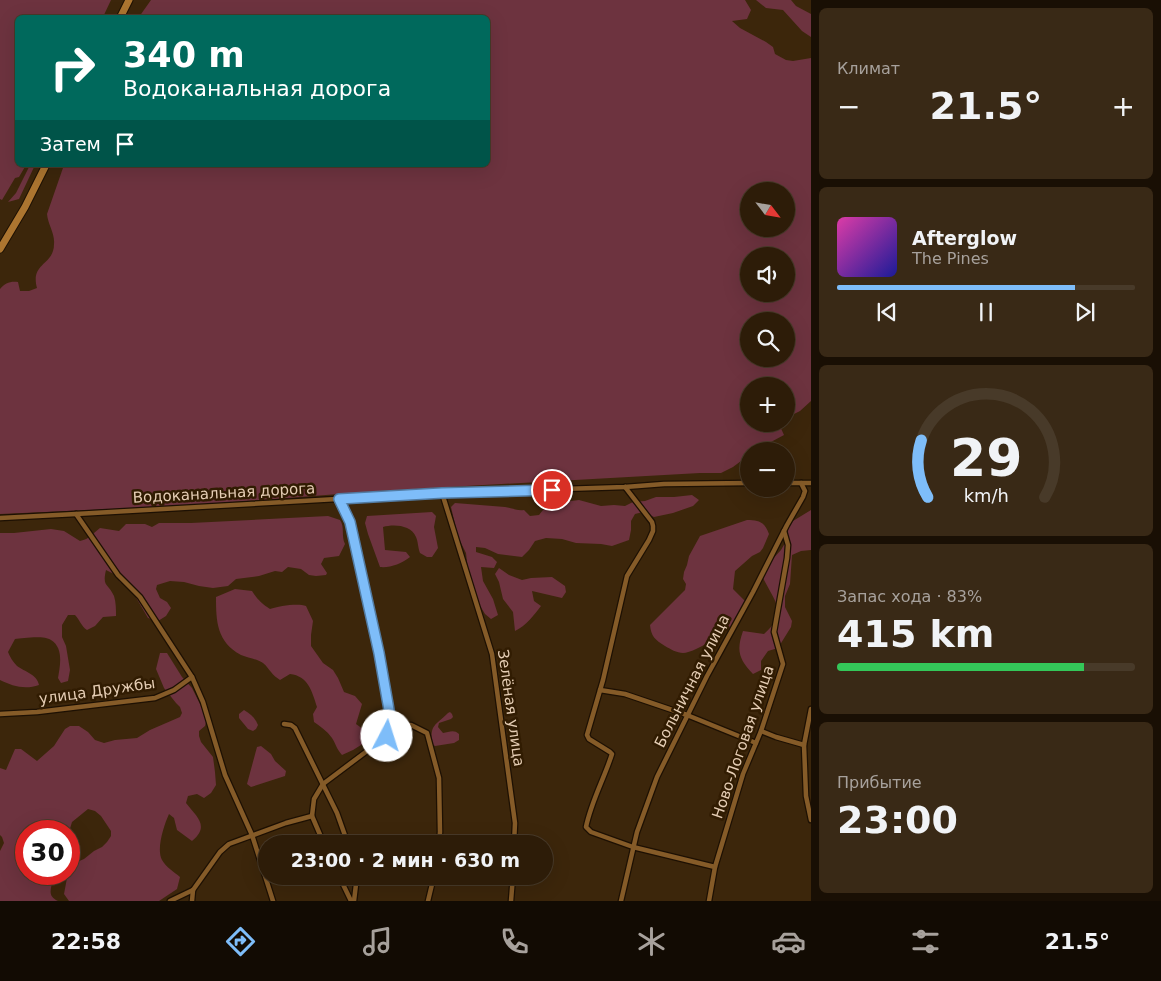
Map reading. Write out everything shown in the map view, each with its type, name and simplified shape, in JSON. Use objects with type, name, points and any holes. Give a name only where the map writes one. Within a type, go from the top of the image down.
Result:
[{"type":"main road","points":[[122,15],[129,0]]},
{"type":"main road","points":[[0,249],[25,207],[45,167]]},
{"type":"street","name":"Водоканальная дорога","points":[[0,518],[442,493],[664,484],[740,483]]},
{"type":"street","points":[[795,483],[811,483]]},
{"type":"street","name":"Больничная улица","points":[[620,901],[637,832],[657,777],[687,715],[805,494],[801,483]]},
{"type":"street","points":[[625,487],[652,522],[653,526],[649,540],[627,576],[588,735],[589,739],[612,754],[588,814],[586,827],[591,832],[633,847],[715,867]]},
{"type":"street","name":"Зелёная улица","points":[[442,493],[492,654],[515,823],[514,835]]},
{"type":"street","points":[[320,835],[312,816],[314,799],[323,784],[387,736],[392,727],[379,653],[350,522],[339,499]]},
{"type":"street","points":[[76,514],[118,575],[140,598],[192,677],[225,775],[252,835],[273,901]]},
{"type":"street","name":"Ново-Логовая улица","points":[[709,901],[715,867],[743,774],[761,731],[783,664],[774,632],[787,558],[788,545],[784,531]]},
{"type":"street","name":"улица Дружбы","points":[[0,714],[37,712],[155,698],[174,690],[192,677]]},
{"type":"street","points":[[600,690],[625,694],[687,715],[756,743]]},
{"type":"street","points":[[811,709],[804,745],[806,796],[811,820]]},
{"type":"street","points":[[284,724],[295,728],[337,813],[345,835]]},
{"type":"street","points":[[392,727],[411,725],[427,733],[439,778],[440,835]]},
{"type":"street","points":[[761,731],[804,745]]},
{"type":"street","points":[[170,901],[193,890],[224,847],[229,844],[286,823],[312,816]]},
{"type":"street","points":[[344,885],[352,901]]},
{"type":"street","points":[[352,901],[355,885]]},
{"type":"street","points":[[428,901],[432,885]]},
{"type":"street","points":[[511,901],[512,885]]},
{"type":"street","points":[[192,901],[193,890]]},
{"type":"shaded area","points":[[0,0],[111,0],[104,15],[15,15],[15,167],[25,167],[19,177],[15,178],[2,200],[0,199]]},
{"type":"shaded area","points":[[151,0],[745,0],[751,10],[747,19],[732,21],[740,28],[773,47],[775,54],[786,60],[793,61],[811,58],[811,401],[795,414],[795,377],[740,377],[740,432],[783,432],[784,435],[771,442],[740,442],[740,462],[721,473],[378,491],[181,506],[0,514],[0,289],[6,284],[13,282],[18,282],[20,291],[29,291],[37,288],[36,280],[39,268],[53,251],[53,236],[47,214],[63,167],[490,167],[490,15],[140,15]]},
{"type":"shaded area","points":[[756,0],[791,0],[796,6],[811,14],[811,37],[802,31],[783,10],[766,8]]},
{"type":"shaded area","points":[[29,167],[34,167],[19,199],[8,202],[16,193]]},
{"type":"shaded area","points":[[692,495],[699,500],[693,506],[673,513],[654,517],[643,512],[635,514],[631,521],[629,540],[612,546],[546,538],[535,541],[522,557],[498,554],[485,548],[476,547],[476,552],[492,557],[497,562],[494,568],[481,567],[483,581],[493,599],[498,615],[491,619],[485,614],[479,604],[468,571],[466,553],[458,537],[451,507],[455,503],[505,507],[524,510],[530,516],[539,515],[549,506],[563,502],[579,500],[601,506],[625,506],[633,502],[645,501],[656,497]]},
{"type":"shaded area","points":[[811,510],[811,550],[801,551],[792,555],[790,584],[785,596],[785,607],[792,621],[791,627],[778,648],[768,651],[761,661],[761,670],[753,674],[740,654],[739,649],[743,631],[764,634],[776,619],[777,607],[775,600],[763,578],[768,564],[781,550],[788,538],[788,524]]},
{"type":"shaded area","points":[[432,512],[436,516],[434,527],[438,548],[432,557],[427,557],[420,553],[416,537],[410,530],[402,526],[387,526],[383,527],[385,550],[406,552],[410,557],[395,565],[380,567],[365,523],[367,516]]},
{"type":"shaded area","points":[[328,516],[340,520],[345,544],[339,556],[324,558],[321,564],[327,573],[326,575],[309,575],[301,569],[288,567],[282,572],[275,571],[259,576],[236,579],[228,586],[213,588],[170,581],[157,585],[156,589],[160,598],[167,602],[171,608],[166,616],[158,621],[148,618],[131,589],[120,582],[116,575],[106,570],[105,582],[114,596],[116,616],[103,617],[95,626],[87,630],[75,615],[68,615],[62,625],[62,637],[66,646],[70,670],[68,681],[61,683],[58,678],[60,658],[55,643],[48,638],[39,637],[15,639],[8,652],[20,668],[36,678],[39,685],[19,687],[0,680],[0,533],[51,529],[64,531],[80,541],[89,538],[100,528],[119,531],[126,524],[145,524],[152,527],[159,523]]},
{"type":"shaded area","points":[[747,520],[761,522],[769,534],[760,552],[752,556],[735,571],[733,589],[746,602],[744,614],[725,632],[689,652],[683,653],[671,650],[656,640],[651,632],[650,625],[685,590],[684,572],[689,556],[700,536]]},
{"type":"shaded area","points":[[499,568],[509,575],[522,580],[552,577],[565,586],[566,592],[562,598],[532,591],[534,601],[541,606],[533,617],[515,631],[513,612],[503,599],[495,574]]},
{"type":"shaded area","points":[[235,589],[252,591],[270,609],[288,605],[306,606],[313,621],[311,646],[323,663],[333,670],[344,692],[355,696],[362,704],[356,724],[367,732],[369,740],[342,755],[330,735],[314,722],[313,714],[317,707],[311,690],[305,681],[296,675],[290,674],[280,680],[266,665],[258,660],[241,655],[227,644],[218,623],[216,597]]},
{"type":"shaded area","points":[[160,653],[167,653],[182,677],[192,688],[207,718],[205,726],[199,731],[199,736],[201,742],[213,757],[215,772],[216,785],[211,793],[204,798],[197,794],[188,796],[186,803],[200,822],[200,831],[197,836],[192,841],[177,830],[174,818],[169,814],[161,837],[160,855],[162,860],[180,877],[177,889],[159,901],[69,901],[64,894],[66,885],[80,885],[80,861],[102,847],[111,836],[111,831],[101,816],[95,811],[88,809],[74,820],[15,820],[15,885],[52,885],[52,896],[58,901],[0,901],[0,851],[4,843],[0,835],[0,768],[6,770],[15,749],[21,749],[37,761],[54,746],[65,729],[70,726],[79,726],[95,740],[104,743],[137,738],[180,717],[182,713],[180,707],[164,688],[156,669]]},
{"type":"shaded area","points":[[244,710],[256,720],[258,725],[253,731],[248,729],[239,718],[239,714]]},
{"type":"shaded area","points":[[450,712],[453,717],[439,723],[438,727],[443,733],[457,732],[459,740],[454,743],[435,746],[432,744],[434,726]]},
{"type":"shaded area","points":[[261,746],[286,771],[285,776],[251,787],[247,784],[257,747]]},
{"type":"route","points":[[387,736],[392,727],[379,653],[350,522],[339,499],[442,493],[552,490]]}]
